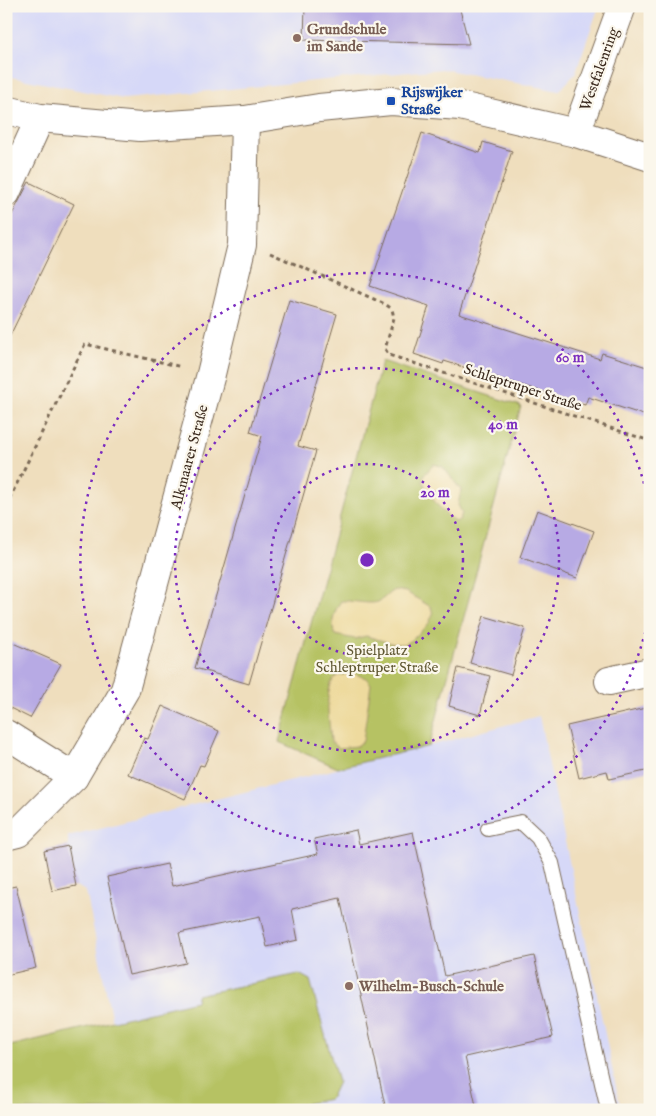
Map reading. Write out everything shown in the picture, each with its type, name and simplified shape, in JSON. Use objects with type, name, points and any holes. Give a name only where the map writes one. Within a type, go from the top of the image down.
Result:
[{"type":"street","name":"Westfalenring","points":[[576,133],[622,6]]},
{"type":"street","points":[[6,110],[40,118],[140,127],[245,120],[319,108],[390,101],[460,106],[576,133],[650,157]]},
{"type":"street","points":[[6,193],[40,118]]},
{"type":"street","name":"Alkmaarer Straße","points":[[6,836],[18,833],[74,777],[125,690],[211,374],[242,245],[245,120]]},
{"type":"street","points":[[610,681],[650,672]]},
{"type":"street","points":[[6,734],[74,777]]},
{"type":"lane","points":[[488,829],[522,822],[538,838],[552,863],[608,1110]]},
{"type":"path","name":"Schleptruper Straße","points":[[242,245],[258,248],[385,304],[392,310],[394,318],[385,349],[389,355],[650,441]]},
{"type":"path","points":[[6,506],[85,344],[211,374]]},
{"type":"shaded area","name":"Grundschule im Sande","points":[[6,6],[599,6],[575,74],[559,91],[442,69],[124,99],[6,76]]},
{"type":"shaded area","points":[[539,716],[620,1106],[618,1110],[115,1110],[112,1021],[86,891],[76,886],[68,846],[68,836],[429,746]]},
{"type":"green space","name":"Spielplatz Schleptruper Straße","points":[[382,361],[521,406],[429,746],[338,768],[279,742]]},
{"type":"green space","points":[[299,974],[310,980],[338,1082],[330,1099],[273,1110],[172,1110],[171,1105],[150,1110],[6,1110],[6,1047],[196,1001],[197,995]]},
{"type":"sand","points":[[434,464],[443,467],[461,490],[458,505],[462,513],[460,519],[456,522],[436,504],[423,481],[424,475]]},
{"type":"sand","points":[[394,590],[406,592],[431,607],[433,614],[429,623],[412,640],[405,644],[394,644],[366,636],[355,639],[335,635],[334,617],[341,601],[375,603]]},
{"type":"sand","points":[[353,673],[366,678],[371,684],[363,741],[357,746],[339,748],[331,742],[328,708],[329,690],[336,676]]},
{"type":"building","points":[[305,6],[459,6],[469,44],[304,40]]},
{"type":"building","points":[[422,133],[480,153],[483,142],[512,151],[459,314],[600,359],[602,353],[650,368],[650,417],[588,397],[585,405],[444,361],[443,364],[414,354],[429,306],[370,286]]},
{"type":"building","points":[[29,182],[74,204],[6,344],[6,226]]},
{"type":"building","points":[[289,300],[337,314],[298,446],[316,451],[249,684],[195,668],[262,436],[250,432]]},
{"type":"building","points":[[537,510],[594,531],[577,578],[520,557]]},
{"type":"building","points":[[484,616],[525,628],[511,675],[470,663]]},
{"type":"building","points":[[6,640],[61,664],[30,718],[6,706]]},
{"type":"building","points":[[458,668],[490,676],[480,715],[449,706]]},
{"type":"building","points":[[162,706],[219,731],[204,766],[200,765],[185,799],[128,774],[144,738],[148,739]]},
{"type":"building","points":[[650,707],[650,770],[609,779],[607,771],[579,778],[567,726]]},
{"type":"building","points":[[356,830],[359,844],[413,832],[445,976],[534,956],[553,1037],[465,1057],[477,1110],[386,1110],[340,898],[292,909],[298,940],[267,947],[260,916],[179,933],[186,963],[129,975],[107,877],[167,864],[172,886],[318,854],[314,839]]},
{"type":"building","points":[[68,846],[76,886],[52,891],[44,851]]},
{"type":"building","points":[[16,886],[36,968],[6,975],[6,888]]},
{"type":"place","name":"Grundschule im Sande","points":[[297,38]]},
{"type":"place","name":"Rijswijker Straße","points":[[391,101]]},
{"type":"place","name":"Wilhelm-Busch-Schule","points":[[349,986]]}]
